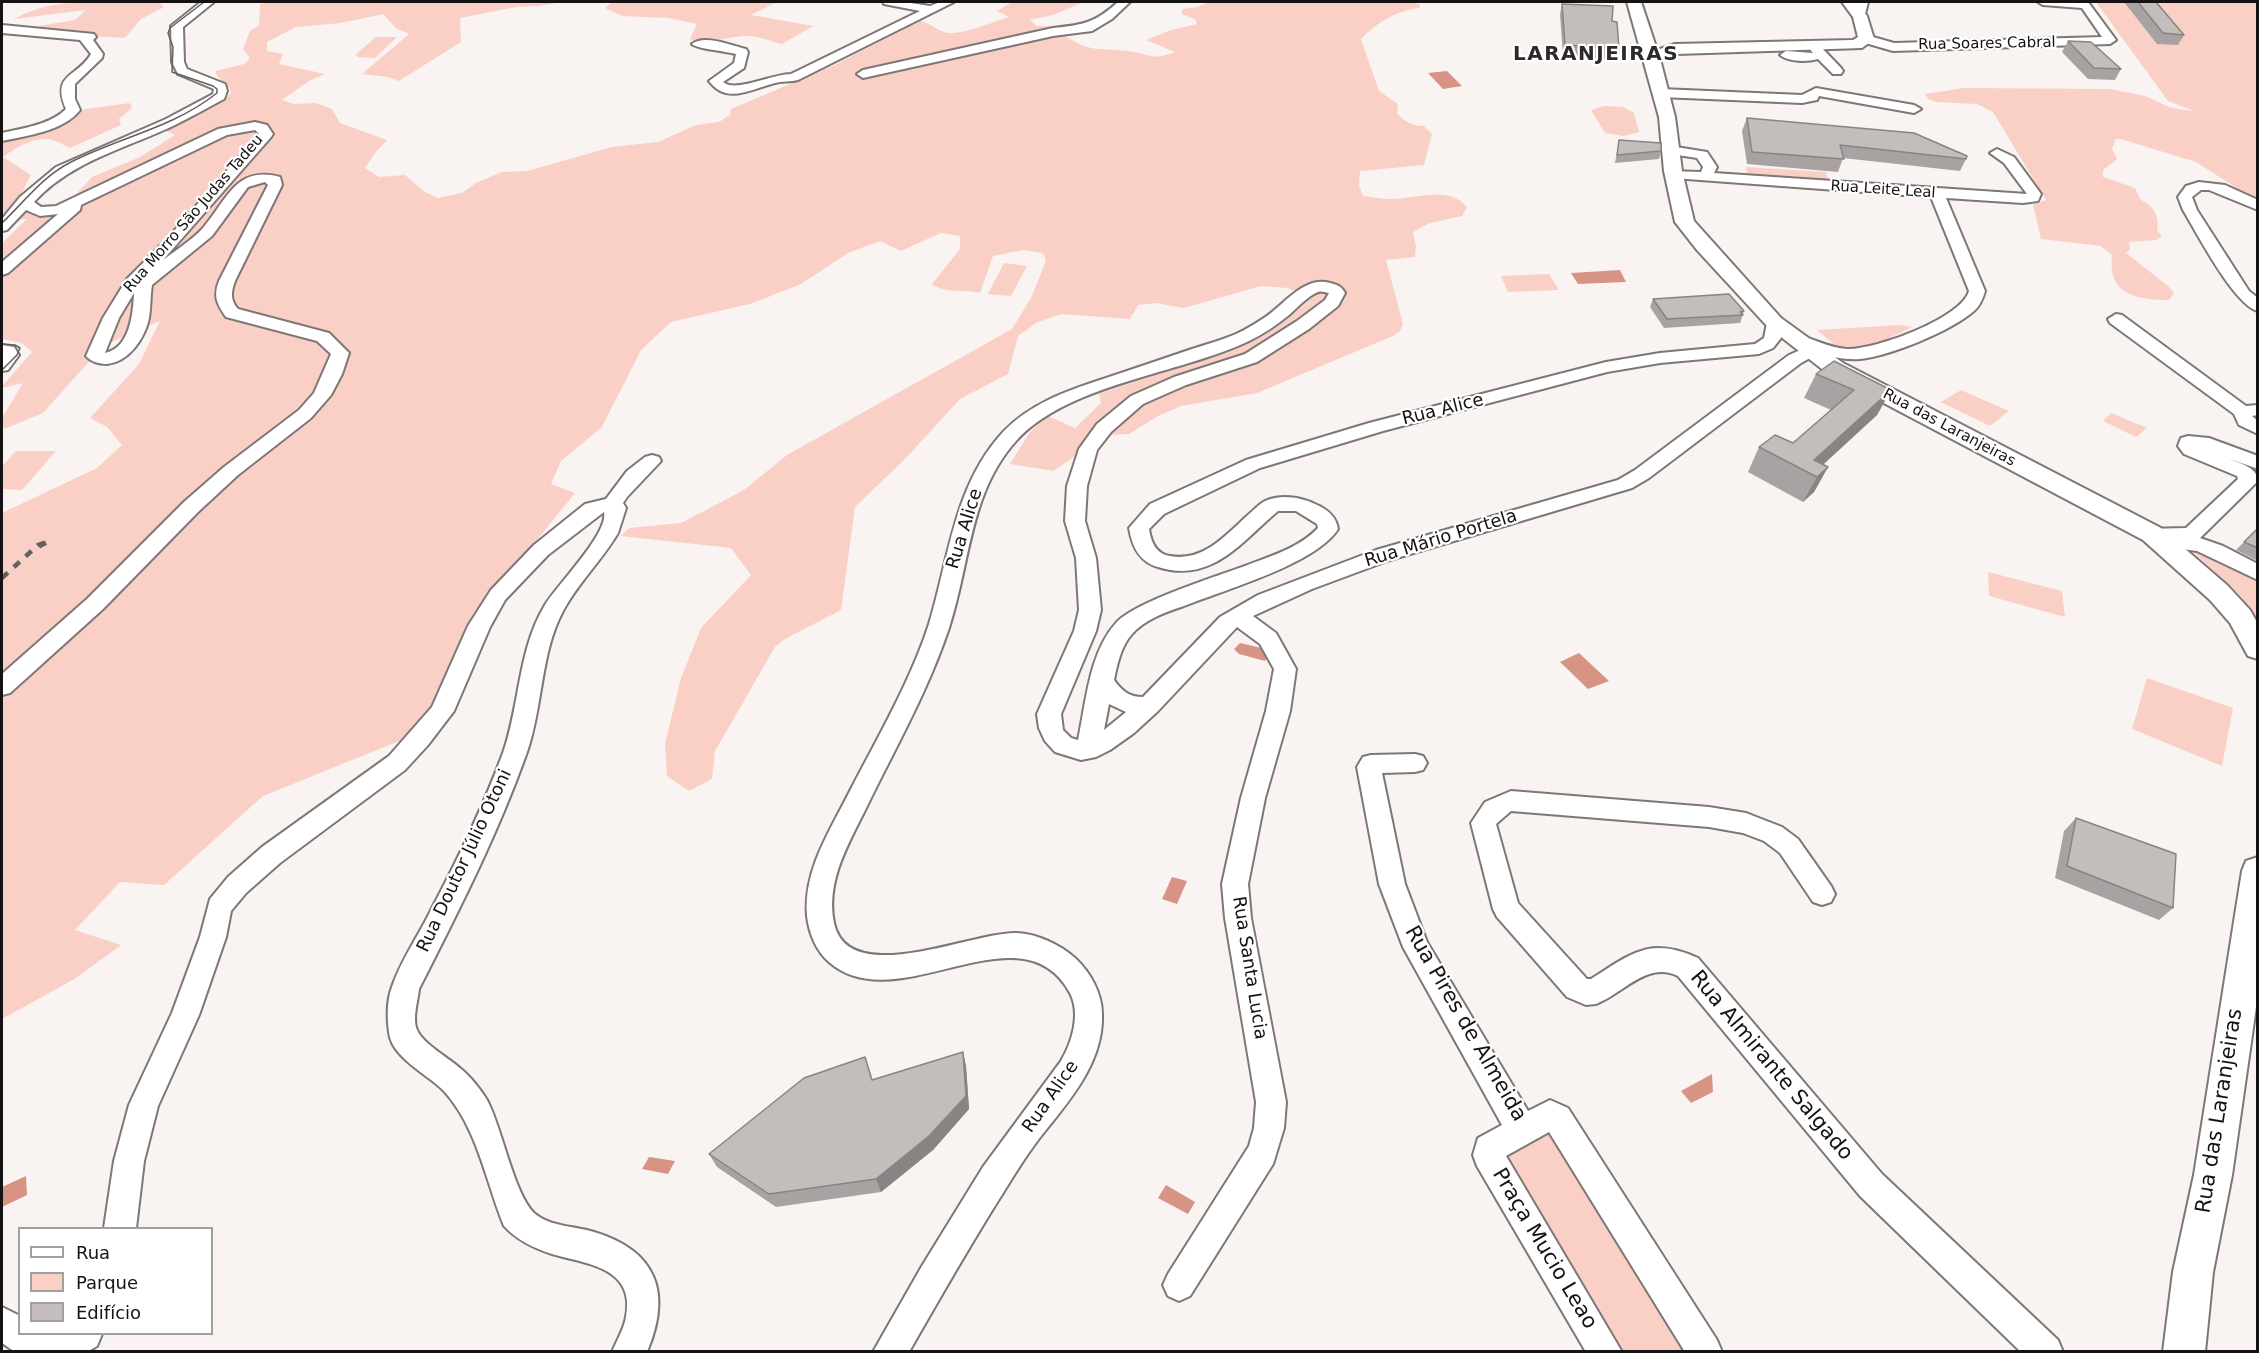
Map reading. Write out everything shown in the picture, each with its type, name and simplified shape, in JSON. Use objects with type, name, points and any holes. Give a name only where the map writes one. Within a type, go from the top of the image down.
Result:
[{"type":"main road","name":"Rua das Laranjeiras","points":[[1634,2],[1668,120],[1673,174],[1685,222],[1774,322],[1835,368],[2178,540],[2240,617],[2258,649]]},
{"type":"main road","points":[[1849,2],[1861,9],[1862,42]]},
{"type":"main road","name":"Rua Soares Cabral","points":[[1648,50],[1783,52],[1818,50],[1862,42]]},
{"type":"main road","name":"Rua das Laranjeiras","points":[[2184,1352],[2193,1272],[2212,1175],[2258,871]]},
{"type":"street","points":[[2,226],[25,200],[61,170],[171,122],[219,96],[220,87],[182,71],[178,62],[177,26],[208,2]]},
{"type":"street","points":[[888,2],[931,10]]},
{"type":"street","points":[[698,44],[716,45],[742,52],[740,65],[715,81],[719,86],[736,92],[777,78],[794,77],[948,2]]},
{"type":"street","points":[[863,74],[1060,31],[1093,26],[1108,17],[1124,2]]},
{"type":"street","points":[[2043,2],[2085,3]]},
{"type":"street","name":"Rua Soares Cabral","points":[[1862,42],[1890,46],[2110,40],[2085,3]]},
{"type":"street","points":[[2,29],[87,37],[96,58],[72,77],[66,86],[67,98],[73,110],[70,115],[45,125],[2,137]]},
{"type":"street","points":[[1818,50],[1837,71]]},
{"type":"street","points":[[1783,52],[1798,71]]},
{"type":"street","points":[[1661,93],[1802,99],[1812,97],[1816,92],[1914,109]]},
{"type":"street","name":"Rua Morro São Judas Tadeu","points":[[2,687],[95,604],[191,507],[231,471],[305,414],[322,395],[333,374],[340,353],[323,337],[232,313],[222,301],[222,292],[227,281],[275,185],[275,180],[264,177],[243,184],[207,233],[144,283],[140,319],[133,338],[120,355],[110,359],[95,357],[111,318],[133,282],[171,243],[266,134],[262,128],[255,126],[223,132],[61,209],[39,213],[32,210],[25,200]]},
{"type":"street","points":[[1670,150],[1702,155],[1710,167],[1706,177]]},
{"type":"street","name":"Rua Leite Leal","points":[[1673,174],[2022,200],[2032,198],[2034,194],[2009,160],[1997,153]]},
{"type":"street","points":[[2258,206],[2231,192],[2214,187],[2193,189],[2187,192],[2185,197],[2190,210],[2243,294],[2258,306]]},
{"type":"street","points":[[1803,345],[1845,354],[1873,352],[1893,346],[1969,308],[1977,291],[1937,193]]},
{"type":"street","points":[[2,270],[85,199]]},
{"type":"street","name":"Rua Alice","points":[[890,1352],[1011,1152],[1058,1092],[1080,1056],[1089,1023],[1087,1001],[1078,980],[1051,955],[1017,945],[966,951],[890,968],[863,967],[844,958],[829,945],[820,920],[819,892],[825,867],[936,634],[971,498],[989,463],[1010,435],[1040,410],[1060,400],[1241,338],[1271,321],[1318,286],[1330,287],[1337,293],[1332,303],[1303,326],[1251,358],[1180,381],[1137,400],[1104,428],[1088,449],[1077,486],[1075,521],[1086,558],[1090,610],[1085,631],[1049,714],[1049,729],[1066,748],[1088,750],[1103,682],[1115,642],[1122,630],[1159,607],[1295,555],[1320,538],[1328,529],[1328,521],[1321,515],[1293,502],[1281,502],[1271,506],[1211,556],[1196,564],[1173,564],[1157,560],[1146,551],[1140,541],[1139,528],[1157,509],[1253,464],[1321,443],[1606,367],[1660,358],[1759,349]]},
{"type":"street","points":[[2116,319],[2251,411],[2245,421],[2258,429]]},
{"type":"street","points":[[1759,349],[1770,343],[1775,332],[1774,322]]},
{"type":"street","name":"Rua Mário Portela","points":[[1088,750],[1102,745],[1149,705],[1208,639],[1237,616],[1332,572],[1625,484],[1642,474],[1784,368],[1803,345]]},
{"type":"street","points":[[1759,349],[1783,358],[1786,361],[1784,368]]},
{"type":"street","points":[[2,350],[8,351],[10,355],[2,366]]},
{"type":"street","points":[[2258,463],[2199,442],[2188,442],[2187,446],[2191,450],[2237,468],[2249,479],[2244,486],[2178,540],[2258,573]]},
{"type":"street","points":[[120,1227],[129,1161],[144,1105],[185,1015],[213,937],[219,907],[237,885],[271,855],[405,755],[442,711],[479,626],[498,595],[561,532],[592,509],[612,505],[620,490],[636,472],[652,461]]},
{"type":"street","name":"Rua Doutor Júlio Otoni","points":[[612,505],[616,508],[616,514],[600,546],[554,608],[548,620],[537,653],[528,705],[516,750],[487,824],[405,988],[402,1015],[403,1035],[424,1058],[453,1080],[476,1110],[515,1215],[522,1224],[538,1234],[591,1246],[622,1260],[642,1287],[646,1306],[635,1341],[629,1352]]},
{"type":"street","name":"Rua Santa Lucia","points":[[1179,1285],[1262,1153],[1269,1128],[1272,1102],[1238,918],[1235,884],[1253,798],[1278,711],[1285,669],[1268,639],[1237,616]]},
{"type":"street","points":[[1103,682],[1108,690],[1123,703],[1141,707],[1149,705]]},
{"type":"street","name":"Rua Pires de Almeida","points":[[1415,763],[1369,766],[1392,884],[1416,947],[1522,1130],[1550,1115],[1557,1118],[1705,1352]]},
{"type":"street","name":"Rua Almirante Salgado","points":[[1822,894],[1789,846],[1773,834],[1746,823],[1708,817],[1511,801],[1502,803],[1488,813],[1484,824],[1506,909],[1577,988],[1586,992],[1596,991],[1650,959],[1661,957],[1675,959],[1688,967],[1871,1185],[2046,1352]]},
{"type":"street","name":"Praça Mucio Leao","points":[[1522,1130],[1489,1149],[1488,1155],[1605,1352]]},
{"type":"street","points":[[2,1324],[18,1334]]},
{"type":"street","points":[[19,1335],[33,1344],[62,1347],[83,1335]]},
{"type":"green space","points":[[84,2],[159,2],[164,7],[141,19],[125,38],[44,33],[39,26],[75,20],[86,10],[14,19],[48,6]]},
{"type":"green space","points":[[271,2],[562,2],[516,7],[460,18],[461,42],[399,81],[362,74],[409,34],[396,28],[383,14],[341,23],[296,27],[267,42],[267,51],[283,54],[279,64],[325,74],[309,81],[282,100],[294,104],[316,103],[332,109],[340,123],[387,140],[365,168],[379,177],[405,175],[425,192],[438,198],[462,193],[476,183],[502,172],[527,171],[612,147],[658,142],[696,125],[719,122],[730,115],[731,109],[835,65],[919,21],[949,33],[963,32],[1009,17],[997,11],[1012,2],[1084,2],[1053,15],[1030,20],[1037,26],[1072,27],[1062,34],[1090,48],[1122,50],[1158,57],[1175,52],[1146,40],[1171,30],[1197,24],[1195,19],[1181,14],[1183,9],[1209,2],[1411,2],[1419,4],[1420,8],[1404,11],[1388,18],[1361,39],[1379,91],[1398,104],[1397,113],[1403,119],[1412,124],[1424,126],[1432,134],[1424,165],[1360,171],[1359,185],[1363,196],[1392,199],[1442,195],[1451,196],[1467,207],[1462,216],[1430,223],[1413,232],[1416,246],[1415,257],[1386,260],[1403,324],[1400,331],[1393,336],[1257,393],[1181,406],[1158,416],[1129,434],[1107,435],[1053,471],[1010,464],[1030,432],[1048,416],[1075,428],[1101,403],[1099,394],[1254,340],[1280,325],[1312,298],[1287,288],[1261,286],[1184,308],[1156,303],[1138,305],[1130,319],[1061,314],[1036,323],[1018,336],[1008,374],[960,399],[906,458],[855,507],[841,610],[785,639],[775,647],[715,751],[712,779],[689,791],[667,776],[665,744],[681,678],[701,628],[751,575],[731,548],[621,536],[629,528],[681,523],[744,490],[787,455],[1012,329],[1031,298],[1046,261],[1043,253],[1023,250],[993,256],[980,293],[949,290],[932,284],[960,249],[960,236],[941,233],[901,251],[880,241],[848,253],[801,284],[750,304],[671,322],[641,350],[602,427],[561,461],[551,484],[575,493],[507,577],[459,647],[419,733],[263,796],[164,885],[120,882],[75,930],[121,945],[76,978],[2,1019],[2,513],[97,468],[122,445],[107,427],[90,418],[139,364],[160,321],[110,343],[95,355],[43,413],[4,429],[2,418],[23,383],[2,388],[2,386],[32,352],[22,343],[2,339],[2,243],[27,219],[2,221],[2,141],[36,122],[56,122],[86,109],[130,103],[132,108],[119,119],[121,125],[70,148],[53,140],[41,139],[24,144],[3,157],[31,175],[21,194],[42,205],[36,211],[70,201],[92,177],[140,157],[175,135],[164,130],[224,100],[231,93],[215,71],[244,64],[250,58],[243,49],[250,31],[259,25],[260,4]]},
{"type":"green space","points":[[612,2],[777,2],[751,15],[813,26],[782,44],[749,36],[697,41],[690,39],[697,24],[668,18],[622,16],[605,8]]},
{"type":"green space","points":[[2096,2],[2257,2],[2257,201],[2196,162],[2121,139],[2116,139],[2112,149],[2117,159],[2103,170],[2103,177],[2135,188],[2141,200],[2155,212],[2157,230],[2162,236],[2156,240],[2129,242],[2130,250],[2126,253],[2168,286],[2174,293],[2169,300],[2146,299],[2119,287],[2114,279],[2112,255],[2101,246],[2041,239],[2033,205],[2046,200],[1993,112],[1977,104],[1936,102],[1928,99],[1925,94],[1964,88],[2110,89],[2145,96],[2172,108],[2194,111],[2168,101]]},
{"type":"green space","points":[[376,37],[397,37],[375,58],[355,55]]},
{"type":"green space","points":[[1604,106],[1623,107],[1634,113],[1639,132],[1624,136],[1605,133],[1591,110]]},
{"type":"green space","points":[[1746,167],[1826,172],[1828,180],[1747,174]]},
{"type":"green space","points":[[1004,263],[1027,266],[1011,296],[988,294]]},
{"type":"green space","points":[[1549,274],[1559,290],[1508,292],[1501,276]]},
{"type":"green space","points":[[1900,325],[1912,327],[1871,347],[1842,351],[1817,330]]},
{"type":"green space","points":[[1961,390],[2009,411],[1990,426],[1941,402]]},
{"type":"green space","points":[[2111,413],[2147,428],[2136,437],[2103,421]]},
{"type":"green space","points":[[16,451],[56,451],[22,490],[2,489],[2,466]]},
{"type":"green space","points":[[2192,545],[2257,580],[2257,619],[2238,593],[2188,547]]},
{"type":"green space","points":[[1988,572],[2062,591],[2065,617],[1989,596]]},
{"type":"green space","points":[[2147,678],[2233,708],[2222,766],[2132,729]]},
{"type":"green space","points":[[1547,1112],[1700,1352],[1609,1351],[1484,1143]]},
{"type":"shaded area","points":[[1447,71],[1462,86],[1443,89],[1428,73]]},
{"type":"shaded area","points":[[1620,270],[1626,282],[1578,284],[1571,273]]},
{"type":"shaded area","points":[[1240,643],[1266,649],[1268,654],[1265,661],[1239,654],[1234,649]]},
{"type":"shaded area","points":[[1579,653],[1609,681],[1588,689],[1560,662]]},
{"type":"shaded area","points":[[1172,877],[1187,881],[1177,904],[1162,899]]},
{"type":"shaded area","points":[[1712,1074],[1713,1092],[1691,1103],[1681,1091]]},
{"type":"shaded area","points":[[649,1157],[675,1161],[668,1174],[642,1169]]},
{"type":"shaded area","points":[[26,1176],[27,1195],[2,1207],[2,1187]]},
{"type":"shaded area","points":[[1166,1185],[1195,1202],[1188,1214],[1158,1198]]},
{"type":"building","points":[[2138,2],[2156,2],[2184,35],[2163,33]]},
{"type":"building","points":[[1562,4],[1613,6],[1612,21],[1617,22],[1619,49],[1565,45]]},
{"type":"building","points":[[2068,41],[2091,42],[2121,69],[2094,68]]},
{"type":"building","points":[[1747,118],[1914,133],[1967,156],[1966,159],[1840,145],[1844,159],[1752,152]]},
{"type":"building","points":[[1619,140],[1661,143],[1661,151],[1617,155]]},
{"type":"building","points":[[1729,294],[1744,311],[1740,312],[1743,315],[1667,319],[1653,299]]},
{"type":"building","points":[[1834,361],[1891,390],[1814,460],[1828,467],[1817,477],[1759,447],[1775,435],[1793,443],[1854,390],[1816,374]]},
{"type":"building","points":[[2258,528],[2258,548],[2244,542]]},
{"type":"building","points":[[2076,818],[2176,854],[2173,908],[2067,866]]},
{"type":"building","points":[[963,1052],[966,1096],[929,1136],[876,1179],[769,1194],[709,1154],[804,1078],[865,1057],[872,1080]]},
{"type":"tram line","points":[[2,223],[43,182],[61,168],[90,153],[183,115],[217,93],[217,89],[213,86],[172,72],[173,47],[168,33],[170,28],[204,2]]},
{"type":"tram line","points":[[2,344],[15,345],[20,348],[17,355],[2,370]]},
{"type":"railway","points":[[2,578],[38,545],[49,541],[33,550]]},
{"type":"district","name":"LARANJEIRAS","points":[[1596,55]]}]
